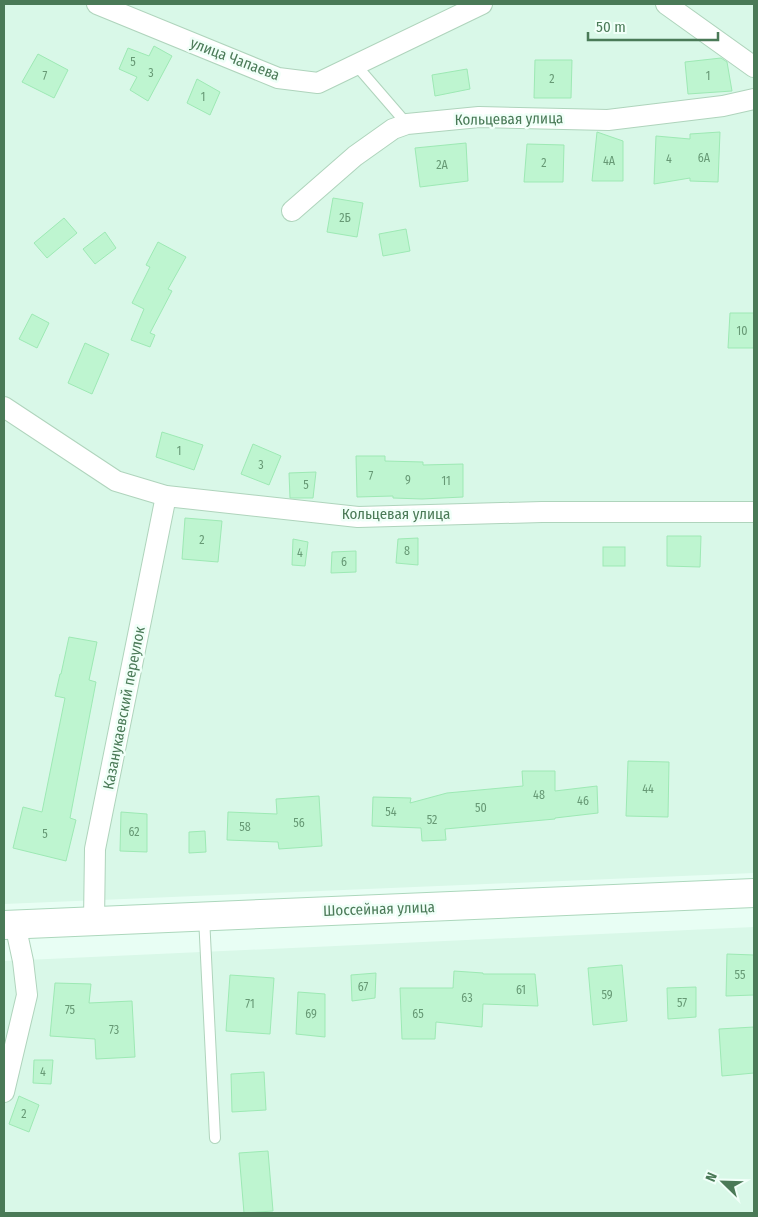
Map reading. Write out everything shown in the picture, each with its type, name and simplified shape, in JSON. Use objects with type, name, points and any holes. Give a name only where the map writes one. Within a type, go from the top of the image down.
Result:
[{"type":"street","name":"улица Чапаева","points":[[97,4],[278,78],[318,83],[482,4]]},
{"type":"street","points":[[666,4],[754,67]]},
{"type":"street","name":"Кольцевая улица","points":[[292,211],[355,156],[393,129],[407,124],[479,117],[608,120],[723,106],[754,99]]},
{"type":"street","name":"Кольцевая улица","points":[[4,407],[116,481],[166,496],[358,517],[542,512],[754,512]]},
{"type":"street","name":"Казанукаевский переулок","points":[[94,921],[96,849],[166,496]]},
{"type":"street","name":"Шоссейная улица","points":[[10,925],[754,893]]},
{"type":"street","points":[[4,1092],[27,995],[23,961],[10,925]]},
{"type":"lane","points":[[356,65],[407,124]]},
{"type":"lane","points":[[204,916],[215,1138]]},
{"type":"shaded area","points":[[4,4],[754,4],[754,873],[4,904]]},
{"type":"shaded area","points":[[754,927],[754,1213],[4,1213],[4,961]]},
{"type":"building","points":[[154,46],[172,56],[148,101],[130,90],[137,77],[119,69],[128,48],[149,56]]},
{"type":"building","points":[[38,54],[68,70],[54,98],[22,82]]},
{"type":"building","points":[[721,58],[727,62],[732,91],[688,94],[685,62]]},
{"type":"building","points":[[535,60],[572,60],[571,98],[534,98]]},
{"type":"building","points":[[467,69],[470,89],[435,96],[432,75]]},
{"type":"building","points":[[197,79],[220,92],[210,115],[187,103]]},
{"type":"building","points":[[597,132],[623,141],[623,181],[592,181]]},
{"type":"building","points":[[720,132],[718,182],[690,181],[690,178],[654,184],[656,136],[690,139],[690,134]]},
{"type":"building","points":[[466,143],[468,181],[420,187],[415,148]]},
{"type":"building","points":[[527,144],[564,145],[563,182],[524,182]]},
{"type":"building","points":[[333,198],[363,203],[357,237],[327,232]]},
{"type":"building","points":[[64,218],[77,233],[47,258],[34,243]]},
{"type":"building","points":[[406,229],[410,251],[383,256],[379,234]]},
{"type":"building","points":[[105,232],[116,248],[95,264],[83,249]]},
{"type":"building","points":[[158,242],[186,257],[168,289],[172,291],[150,333],[155,335],[150,347],[131,340],[144,309],[132,303],[150,267],[146,265]]},
{"type":"building","points":[[730,313],[754,313],[754,348],[728,348]]},
{"type":"building","points":[[32,314],[49,323],[37,348],[19,339]]},
{"type":"building","points":[[85,343],[109,354],[92,394],[68,383]]},
{"type":"building","points":[[162,432],[203,445],[194,470],[156,457]]},
{"type":"building","points":[[253,444],[281,456],[269,485],[241,474]]},
{"type":"building","points":[[356,456],[385,456],[385,461],[423,462],[423,465],[463,464],[463,497],[422,499],[393,498],[393,496],[357,497]]},
{"type":"building","points":[[316,472],[313,498],[290,498],[289,473]]},
{"type":"building","points":[[185,518],[222,521],[218,562],[182,559]]},
{"type":"building","points":[[667,536],[701,536],[700,567],[667,566]]},
{"type":"building","points":[[418,538],[418,565],[396,563],[398,539]]},
{"type":"building","points":[[293,539],[308,542],[305,566],[292,565]]},
{"type":"building","points":[[603,547],[625,547],[625,566],[603,566]]},
{"type":"building","points":[[356,551],[356,572],[331,573],[332,552]]},
{"type":"building","points":[[69,637],[97,642],[89,680],[96,682],[70,818],[76,820],[66,861],[13,848],[23,807],[42,812],[65,698],[55,696]]},
{"type":"building","points":[[628,761],[669,762],[668,817],[626,816]]},
{"type":"building","points":[[522,771],[555,771],[555,791],[597,786],[598,813],[445,829],[446,840],[422,841],[421,828],[372,826],[373,797],[411,798],[410,803],[447,793],[523,786]]},
{"type":"building","points":[[319,796],[322,846],[279,849],[278,842],[227,840],[228,812],[277,814],[276,799]]},
{"type":"building","points":[[121,812],[147,814],[147,852],[120,851]]},
{"type":"building","points":[[205,831],[206,852],[189,853],[189,832]]},
{"type":"building","points":[[727,954],[754,955],[754,995],[726,996]]},
{"type":"building","points":[[622,965],[627,1021],[593,1025],[588,968]]},
{"type":"building","points":[[454,971],[483,974],[535,974],[538,1006],[483,1004],[482,1027],[436,1022],[435,1039],[402,1039],[400,988],[453,988]]},
{"type":"building","points":[[376,973],[375,998],[352,1001],[351,975]]},
{"type":"building","points":[[230,975],[274,978],[270,1034],[226,1031]]},
{"type":"building","points":[[55,983],[91,984],[89,1003],[132,1001],[135,1057],[96,1059],[95,1039],[50,1036]]},
{"type":"building","points":[[696,987],[696,1017],[668,1019],[667,988]]},
{"type":"building","points":[[298,992],[325,994],[325,1037],[296,1034]]},
{"type":"building","points":[[754,1027],[754,1073],[722,1076],[719,1029]]},
{"type":"building","points":[[34,1060],[53,1060],[51,1084],[33,1083]]},
{"type":"building","points":[[264,1072],[266,1110],[232,1112],[231,1074]]},
{"type":"building","points":[[19,1096],[39,1105],[29,1132],[9,1124]]},
{"type":"building","points":[[268,1151],[273,1211],[244,1213],[239,1153]]}]
